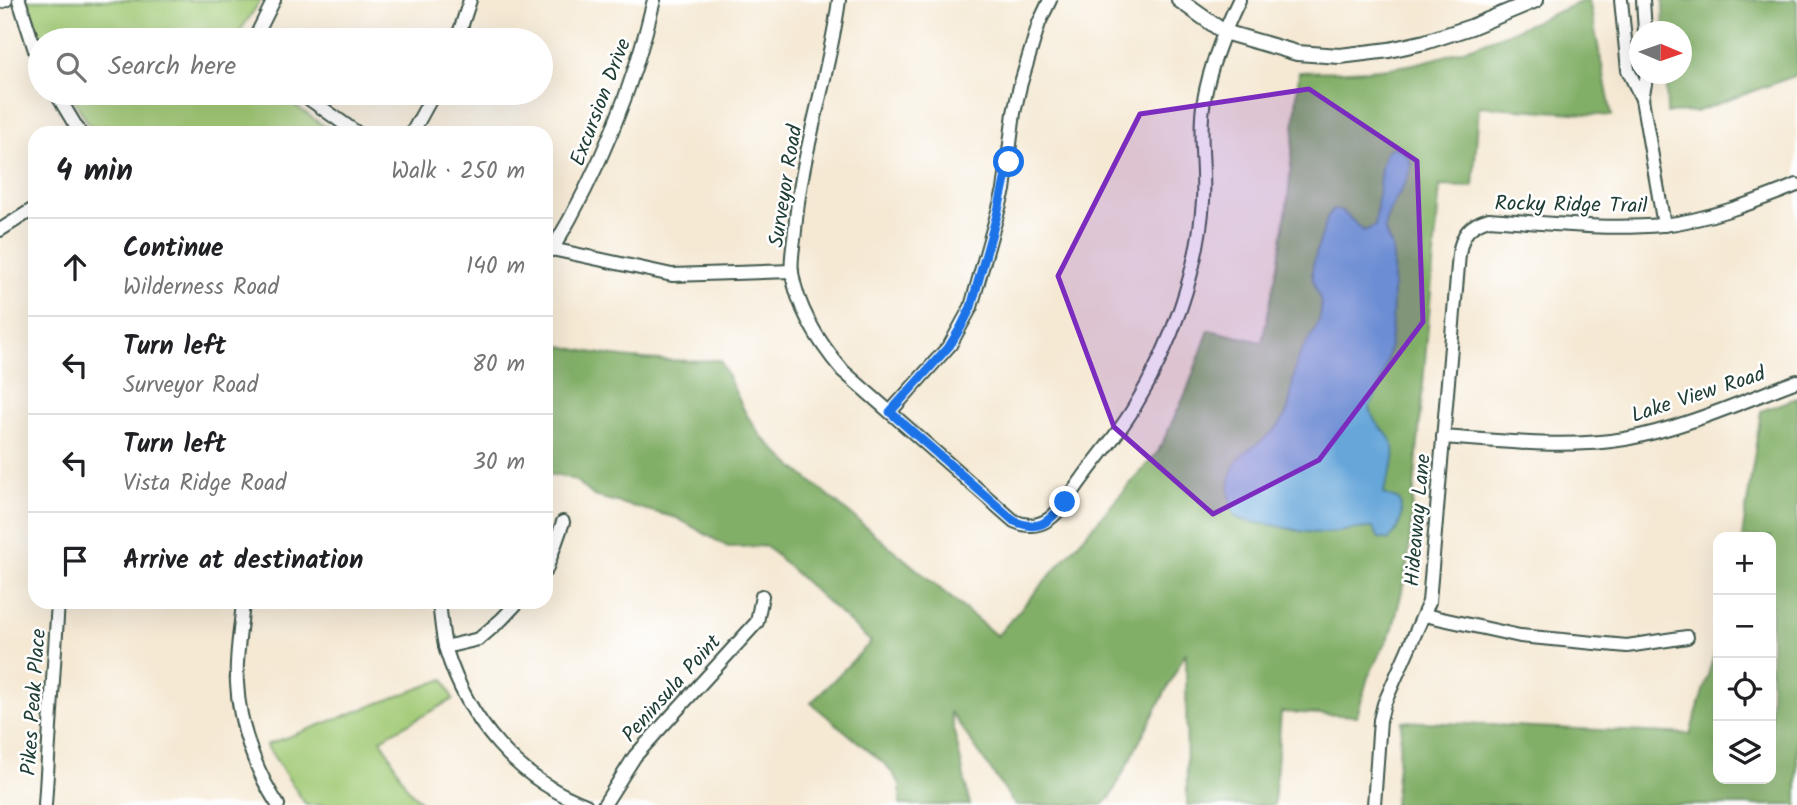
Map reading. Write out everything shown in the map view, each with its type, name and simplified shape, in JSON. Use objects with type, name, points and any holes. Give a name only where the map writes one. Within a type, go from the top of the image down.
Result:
[{"type":"street","points":[[0,2],[6,0]]},
{"type":"street","points":[[19,0],[28,28]]},
{"type":"street","points":[[260,28],[274,0]]},
{"type":"street","points":[[461,28],[470,0]]},
{"type":"street","name":"Excursion Drive","points":[[553,243],[581,203],[600,162],[632,82],[654,0]]},
{"type":"street","name":"Surveyor Road","points":[[839,0],[834,36],[797,201],[792,271],[811,326],[826,351],[843,371],[1014,521],[1034,527],[1047,522],[1065,502],[1135,407],[1178,316],[1192,264],[1203,200],[1204,101],[1224,32]]},
{"type":"street","points":[[890,412],[950,345],[971,307],[1004,190],[1020,86],[1039,23],[1050,0]]},
{"type":"street","points":[[1179,0],[1224,32],[1297,53],[1340,56],[1425,42],[1471,27],[1536,0]]},
{"type":"street","points":[[1224,32],[1239,0]]},
{"type":"street","points":[[1621,0],[1628,70],[1642,99],[1664,225]]},
{"type":"street","points":[[1643,0],[1644,21]]},
{"type":"street","points":[[1642,99],[1645,84]]},
{"type":"street","points":[[63,105],[76,126]]},
{"type":"street","points":[[318,105],[347,126]]},
{"type":"street","points":[[416,126],[427,105]]},
{"type":"street","name":"Rocky Ridge Trail","points":[[1466,231],[1476,223],[1489,219],[1628,227],[1664,225],[1764,199],[1797,185]]},
{"type":"street","points":[[0,230],[28,212]]},
{"type":"street","name":"Hideaway Lane","points":[[1374,805],[1380,720],[1384,704],[1424,615],[1431,586],[1459,254],[1466,231]]},
{"type":"street","points":[[553,250],[672,275],[792,271]]},
{"type":"street","name":"Lake View Road","points":[[1443,437],[1548,444],[1625,439],[1694,420],[1797,381]]},
{"type":"street","points":[[553,550],[563,522]]},
{"type":"street","name":"Peninsula Point","points":[[604,805],[635,756],[757,622],[762,596]]},
{"type":"street","name":"Pikes Peak Place","points":[[46,805],[58,609]]},
{"type":"street","points":[[242,609],[236,681],[242,719],[271,802]]},
{"type":"street","points":[[440,609],[445,647],[462,693],[489,735],[527,773],[561,796],[586,805]]},
{"type":"street","points":[[445,647],[479,639],[511,609]]},
{"type":"street","points":[[1424,615],[1520,636],[1627,646],[1687,637]]},
{"type":"highlighted area","points":[[1309,89],[1417,161],[1423,322],[1319,460],[1213,514],[1114,427],[1058,276],[1140,114]]},
{"type":"green space","points":[[27,0],[261,0],[242,28],[38,28]]},
{"type":"green space","points":[[1589,0],[1612,116],[1479,106],[1473,187],[1440,186],[1408,560],[1393,628],[1368,677],[1357,716],[1281,712],[1274,805],[1187,805],[1186,652],[1110,798],[1103,805],[1015,805],[950,711],[970,805],[900,805],[900,784],[887,766],[811,703],[871,642],[766,546],[728,547],[677,518],[594,496],[575,480],[553,475],[553,344],[632,358],[720,360],[746,414],[762,437],[790,464],[997,636],[1158,452],[1186,393],[1209,330],[1262,342],[1288,199],[1299,72],[1373,70],[1403,66],[1482,43]]},
{"type":"green space","points":[[1663,0],[1797,0],[1797,75],[1696,112],[1667,113],[1666,84],[1692,84],[1692,21],[1664,21]]},
{"type":"green space","points":[[77,105],[294,105],[324,126],[90,126]]},
{"type":"green space","points":[[1797,398],[1797,805],[1394,805],[1402,721],[1690,734],[1713,658],[1713,784],[1776,784],[1776,532],[1743,532],[1761,411]]},
{"type":"green space","points":[[444,679],[453,699],[381,739],[406,786],[423,805],[306,805],[266,745]]},
{"type":"water","points":[[1394,147],[1406,154],[1410,163],[1409,173],[1386,219],[1385,232],[1393,260],[1392,329],[1383,377],[1370,406],[1374,420],[1393,445],[1393,465],[1384,494],[1399,500],[1401,517],[1398,526],[1389,540],[1379,538],[1373,528],[1314,533],[1249,522],[1235,517],[1230,497],[1233,469],[1244,454],[1272,433],[1283,419],[1290,402],[1296,364],[1320,317],[1321,304],[1312,273],[1328,216],[1333,209],[1342,211],[1364,231],[1375,226],[1381,167],[1387,150]]},
{"type":"route","points":[[1009,162],[1004,190],[971,307],[950,345],[890,412],[1014,521],[1034,527],[1047,522],[1065,502]]}]
